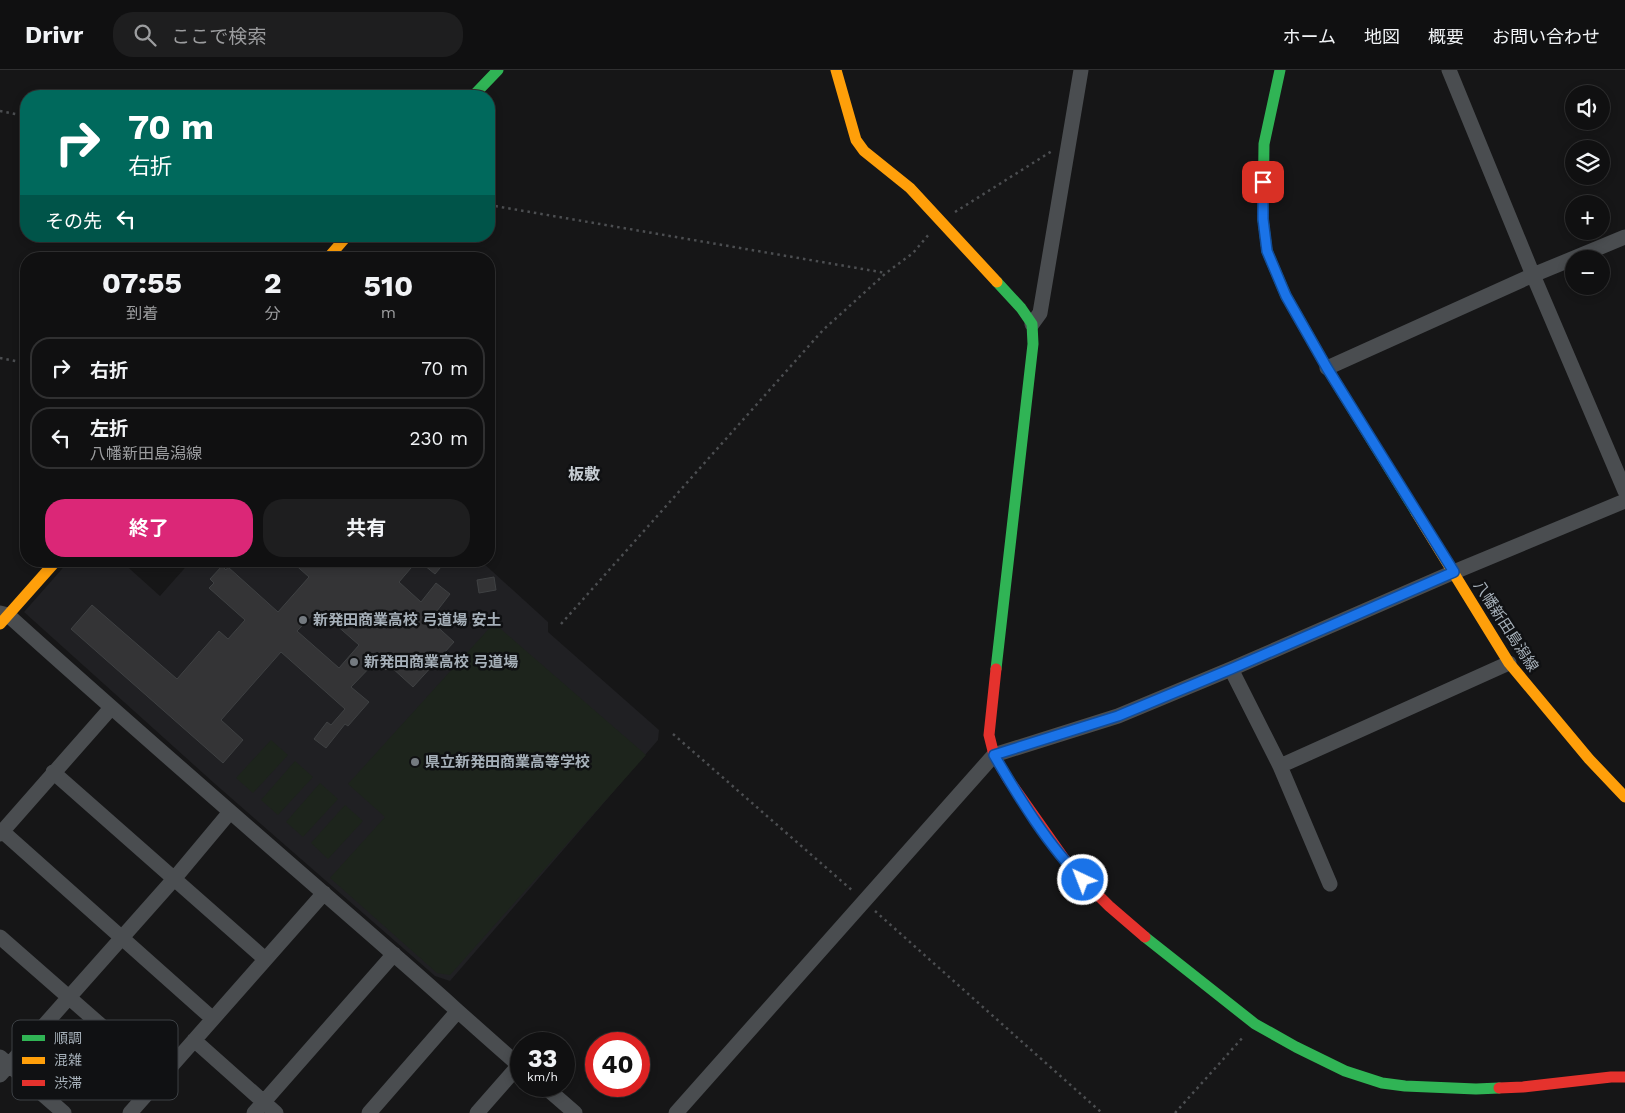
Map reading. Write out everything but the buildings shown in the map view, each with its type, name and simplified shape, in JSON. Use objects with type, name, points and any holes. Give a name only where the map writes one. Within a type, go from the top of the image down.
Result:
[{"type":"street","points":[[479,90],[498,70]]},
{"type":"street","points":[[836,70],[856,140],[864,151],[910,188],[1021,308],[1032,324],[1032,354],[989,735],[994,755],[1023,802],[1070,867],[1108,906],[1164,953],[1255,1024],[1345,1071],[1382,1083],[1433,1088],[1476,1089],[1523,1087],[1625,1077]]},
{"type":"street","points":[[1032,324],[1040,313],[1081,70]]},
{"type":"street","name":"八幡新田島潟線","points":[[1280,70],[1264,144],[1263,219],[1267,251],[1286,296],[1327,368],[1509,664],[1589,759],[1625,797]]},
{"type":"street","points":[[1449,70],[1533,275],[1625,491]]},
{"type":"street","points":[[1327,368],[1533,275],[1625,237]]},
{"type":"street","points":[[333,252],[341,242]]},
{"type":"street","points":[[676,1113],[994,755],[1118,716],[1625,501]]},
{"type":"street","points":[[50,567],[3,617],[324,893],[510,1057]]},
{"type":"street","points":[[1280,766],[1509,664]]},
{"type":"street","points":[[1231,669],[1280,766],[1330,884]]},
{"type":"street","points":[[111,708],[1,832],[213,1019]]},
{"type":"street","points":[[53,772],[265,959]]},
{"type":"street","points":[[47,1020],[174,878],[230,812]]},
{"type":"street","points":[[178,1058],[324,893]]},
{"type":"street","points":[[0,937],[94,1020]]},
{"type":"street","points":[[259,1108],[394,954]]},
{"type":"street","points":[[369,1113],[457,1012]]},
{"type":"street","points":[[194,1040],[259,1108],[276,1113]]},
{"type":"street","points":[[3,1065],[12,1056]]},
{"type":"street","points":[[477,1113],[510,1077]]},
{"type":"street","points":[[557,1097],[575,1113]]},
{"type":"street","points":[[47,1100],[64,1113]]},
{"type":"street","points":[[130,1113],[142,1100]]},
{"type":"path","points":[[0,111],[20,115]]},
{"type":"path","points":[[561,624],[823,330],[886,273],[913,254],[941,220],[1069,141]]},
{"type":"path","points":[[495,206],[886,273]]},
{"type":"path","points":[[0,358],[20,362]]},
{"type":"path","points":[[673,734],[1102,1113]]},
{"type":"path","points":[[1176,1113],[1255,1024]]},
{"type":"shaded area","name":"県立新発田商業高等学校","points":[[64,567],[128,567],[160,596],[186,567],[488,567],[548,622],[548,632],[659,730],[658,740],[450,981],[435,976],[214,783],[24,612]]},
{"type":"shaded area","points":[[494,623],[646,755],[450,975],[437,973],[330,878],[385,817],[348,784]]},
{"type":"shaded area","points":[[271,740],[288,755],[253,793],[236,778]]},
{"type":"shaded area","points":[[295,761],[313,777],[278,815],[261,800]]},
{"type":"shaded area","points":[[320,783],[338,799],[303,837],[286,822]]},
{"type":"shaded area","points":[[345,805],[363,821],[328,859],[311,843]]},
{"type":"traffic: fast","points":[[479,90],[498,70]]},
{"type":"traffic: fast","points":[[1280,70],[1264,144],[1263,219],[1267,251],[1286,296],[1327,368],[1416,512]]},
{"type":"traffic: fast","points":[[996,669],[1033,344],[1032,324],[1021,308],[997,282]]},
{"type":"traffic: fast","points":[[1145,937],[1255,1024],[1345,1071],[1382,1083],[1405,1086],[1499,1088]]},
{"type":"traffic: slow","points":[[836,70],[856,140],[864,151],[910,188],[997,282]]},
{"type":"traffic: slow","points":[[333,252],[342,242]]},
{"type":"traffic: slow","points":[[1416,512],[1509,663],[1589,759],[1625,797]]},
{"type":"traffic: slow","points":[[0,624],[51,567]]},
{"type":"traffic: jam","points":[[996,669],[989,735],[994,755],[1008,779],[1070,867],[1109,906],[1145,937]]},
{"type":"traffic: jam","points":[[1499,1088],[1625,1077]]},
{"type":"place","name":"新発田商業高校 弓道場 安土","points":[[303,620]]},
{"type":"place","name":"新発田商業高校 弓道場","points":[[354,662]]},
{"type":"place","name":"県立新発田商業高等学校","points":[[415,762]]},
{"type":"district","name":"板敷","points":[[584,474]]},
{"type":"route","points":[[1083,880],[1070,867],[1039,824],[994,755],[1118,716],[1454,572],[1327,368],[1286,296],[1267,251],[1263,219],[1263,182]]}]
